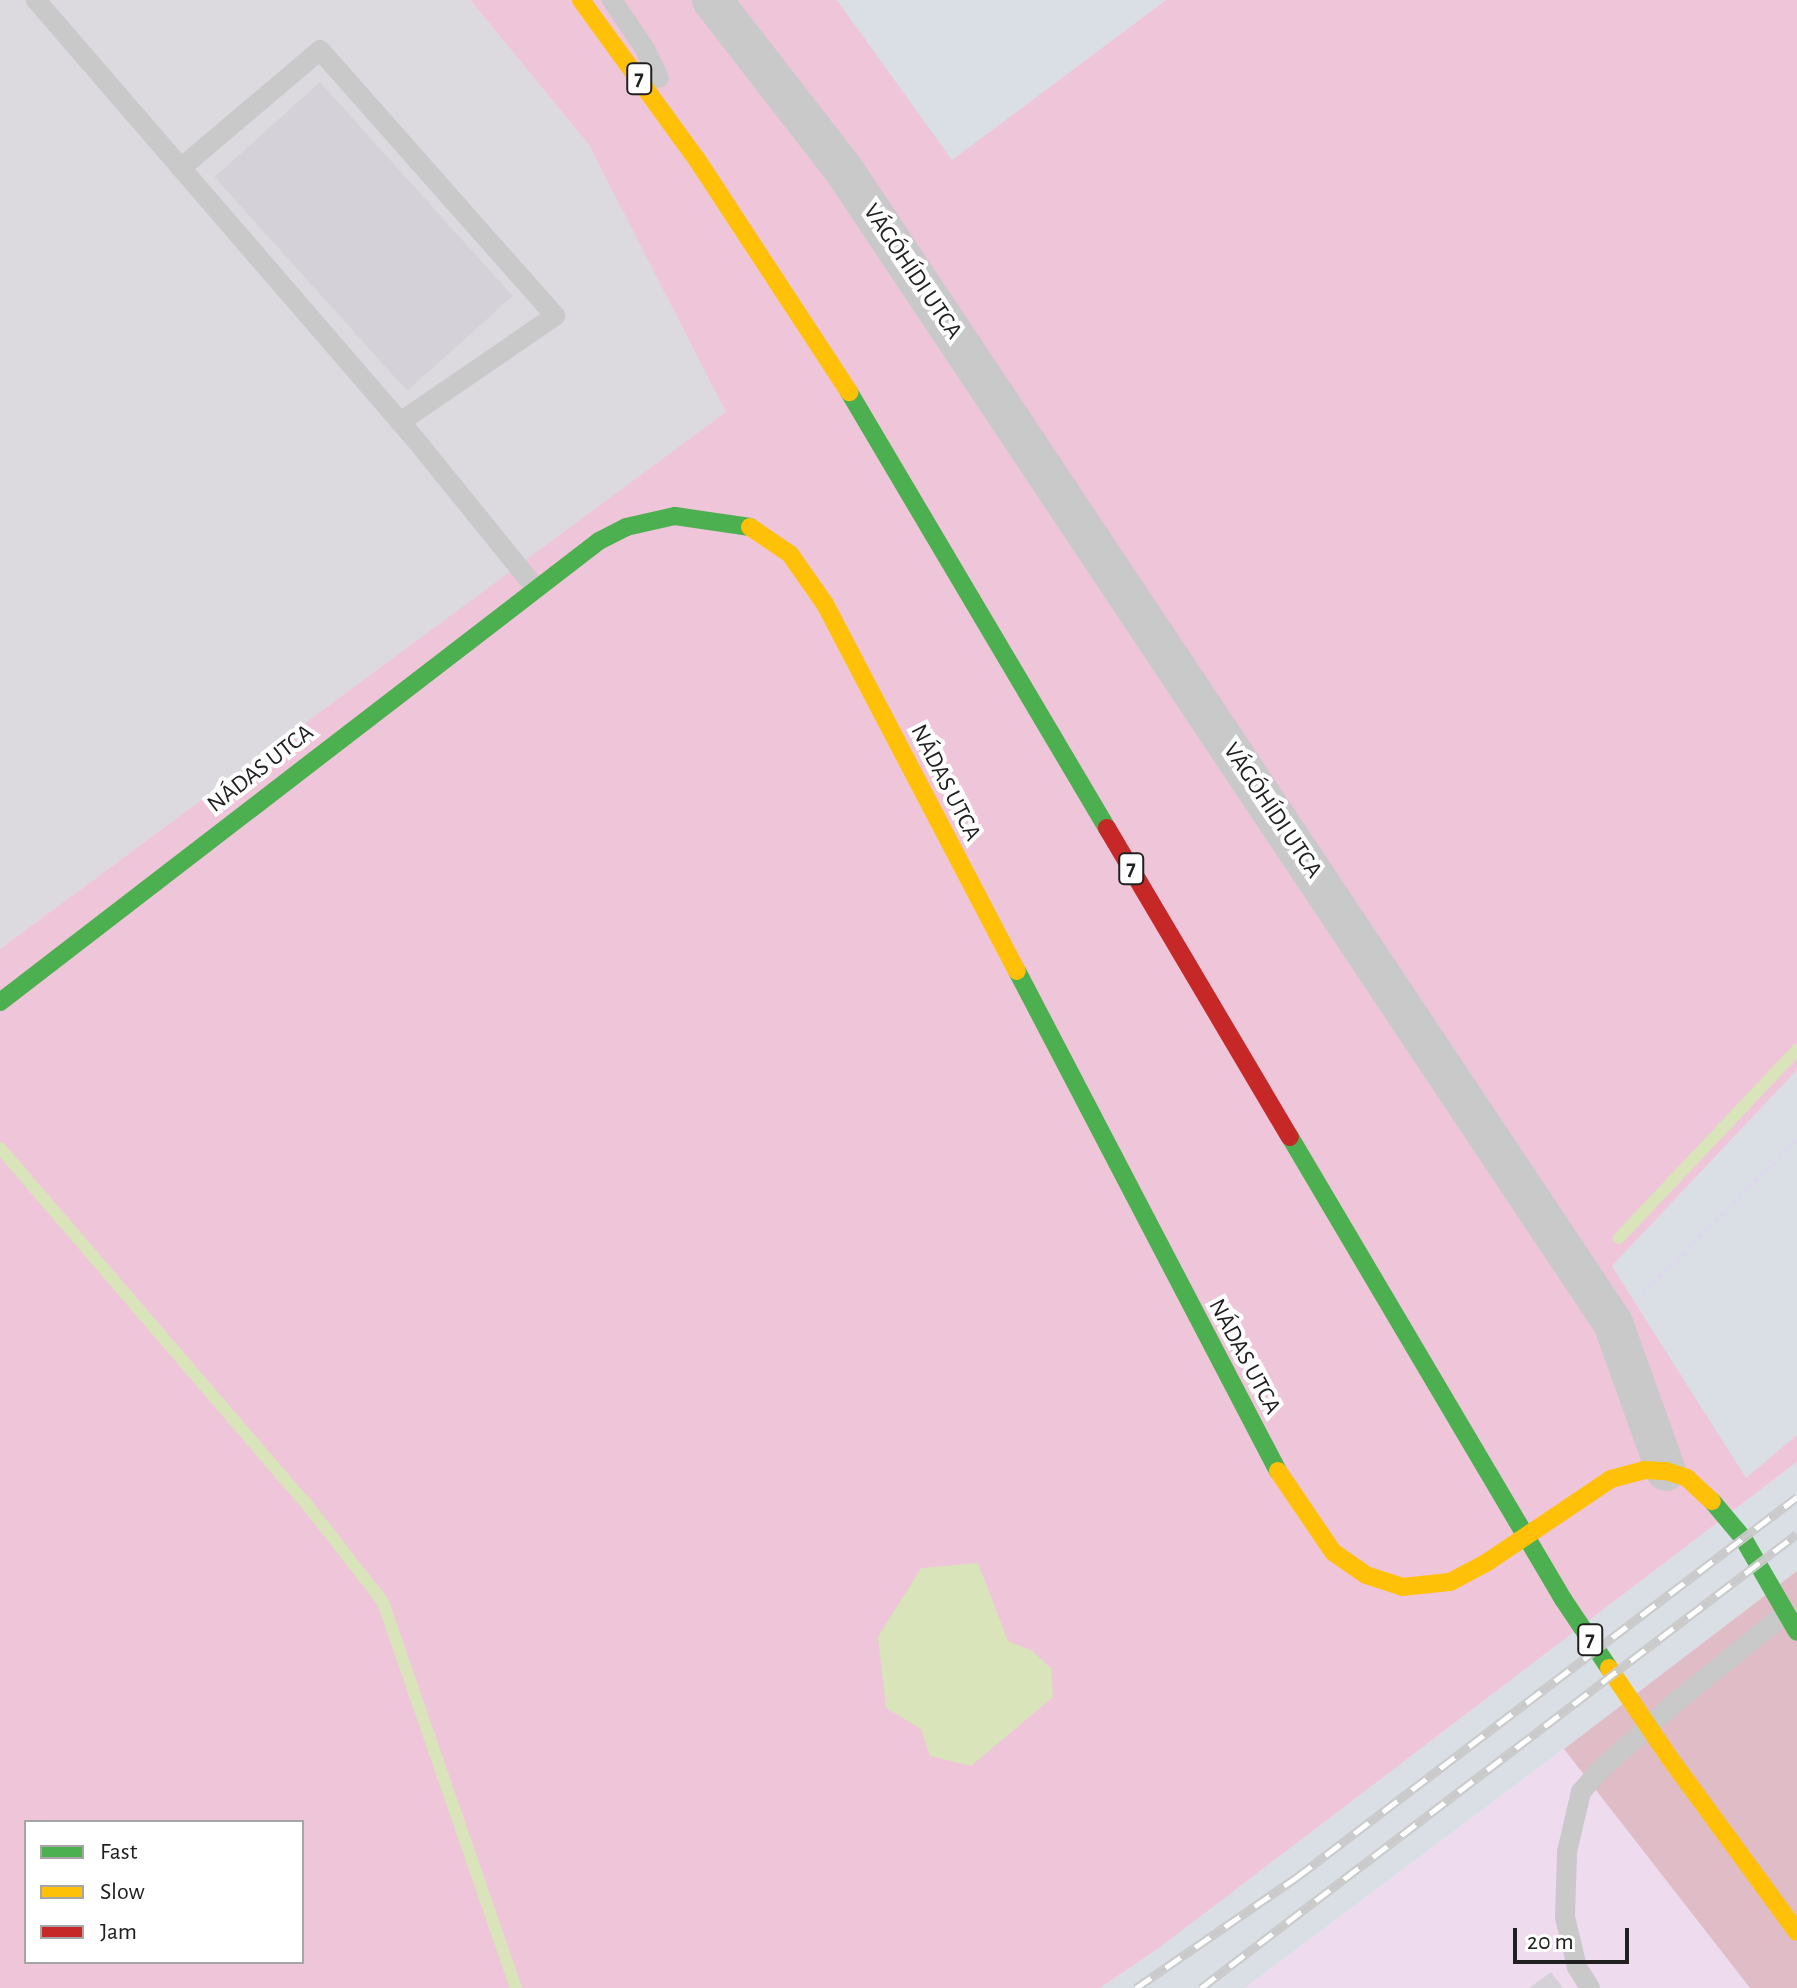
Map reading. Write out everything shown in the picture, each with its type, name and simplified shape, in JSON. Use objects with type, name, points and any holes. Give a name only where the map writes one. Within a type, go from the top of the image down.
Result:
[{"type":"street","name":"7","points":[[581,0],[696,158],[870,427],[1563,1599],[1716,1823],[1797,1932]]},
{"type":"street","name":"VÁGÓHÍDI UTCA","points":[[712,0],[846,173],[1613,1323],[1666,1471]]},
{"type":"street","name":"NÁDAS UTCA","points":[[0,1002],[535,587],[599,541],[626,527],[675,516],[727,521],[757,529],[790,554],[825,604],[1290,1493],[1321,1538],[1350,1565],[1366,1575],[1402,1587],[1450,1582],[1486,1563],[1611,1479],[1644,1470],[1666,1471]]},
{"type":"street","points":[[1666,1471],[1687,1478],[1713,1501],[1743,1538],[1797,1632]]},
{"type":"lane","points":[[36,0],[400,422],[535,587]]},
{"type":"lane","points":[[612,0],[645,49],[696,158]]},
{"type":"lane","points":[[181,168],[320,50],[555,316],[400,422]]},
{"type":"lane","points":[[1590,1988],[1577,1967],[1565,1917],[1567,1852],[1581,1792],[1600,1770],[1676,1702],[1786,1613]]},
{"type":"path","points":[[1613,1323],[1797,1139]]},
{"type":"shaded area","points":[[0,0],[470,0],[589,145],[727,412],[0,949]]},
{"type":"shaded area","points":[[470,0],[837,0],[952,160],[1166,0],[1797,0],[1797,1070],[1612,1266],[1746,1478],[1797,1435],[1797,1462],[1159,1948],[1100,1988],[0,1988],[0,949],[726,412],[589,145]]},
{"type":"shaded area","points":[[837,0],[1166,0],[952,161]]},
{"type":"shaded area","points":[[1797,1070],[1797,1435],[1746,1479],[1612,1266]]},
{"type":"shaded area","points":[[1797,1462],[1797,1571],[1564,1749],[1245,1988],[1100,1988],[1159,1948]]},
{"type":"shaded area","points":[[978,1563],[1008,1641],[1032,1651],[1051,1668],[1053,1697],[971,1766],[930,1756],[921,1729],[886,1708],[878,1637],[921,1568]]},
{"type":"shaded area","points":[[1797,1571],[1797,1988],[1750,1988],[1564,1749]]},
{"type":"shaded area","points":[[1564,1749],[1750,1988],[1245,1988]]},
{"type":"building","points":[[320,82],[513,296],[407,391],[214,177]]},
{"type":"building","points":[[1551,1972],[1563,1988],[1529,1988]]},
{"type":"waterway","points":[[1619,1238],[1797,1050]]},
{"type":"waterway","points":[[0,1148],[305,1502],[383,1602],[516,1988]]},
{"type":"railway","points":[[1136,1988],[1297,1877],[1797,1497]]},
{"type":"railway","points":[[1201,1988],[1797,1534]]},
{"type":"traffic: fast","points":[[849,392],[1107,828]]},
{"type":"traffic: fast","points":[[0,1002],[599,541],[626,527],[675,516],[750,527]]},
{"type":"traffic: fast","points":[[1017,971],[1278,1471]]},
{"type":"traffic: fast","points":[[1290,1137],[1563,1599],[1609,1668]]},
{"type":"traffic: fast","points":[[1712,1501],[1743,1538],[1797,1632]]},
{"type":"traffic: slow","points":[[581,0],[696,158],[849,392]]},
{"type":"traffic: slow","points":[[750,527],[790,554],[825,604],[1017,971]]},
{"type":"traffic: slow","points":[[1278,1471],[1333,1552],[1366,1575],[1402,1587],[1450,1582],[1486,1563],[1611,1479],[1644,1470],[1666,1471],[1687,1478],[1712,1501]]},
{"type":"traffic: slow","points":[[1609,1668],[1669,1757],[1797,1932]]},
{"type":"traffic: jam","points":[[1107,828],[1290,1137]]}]
